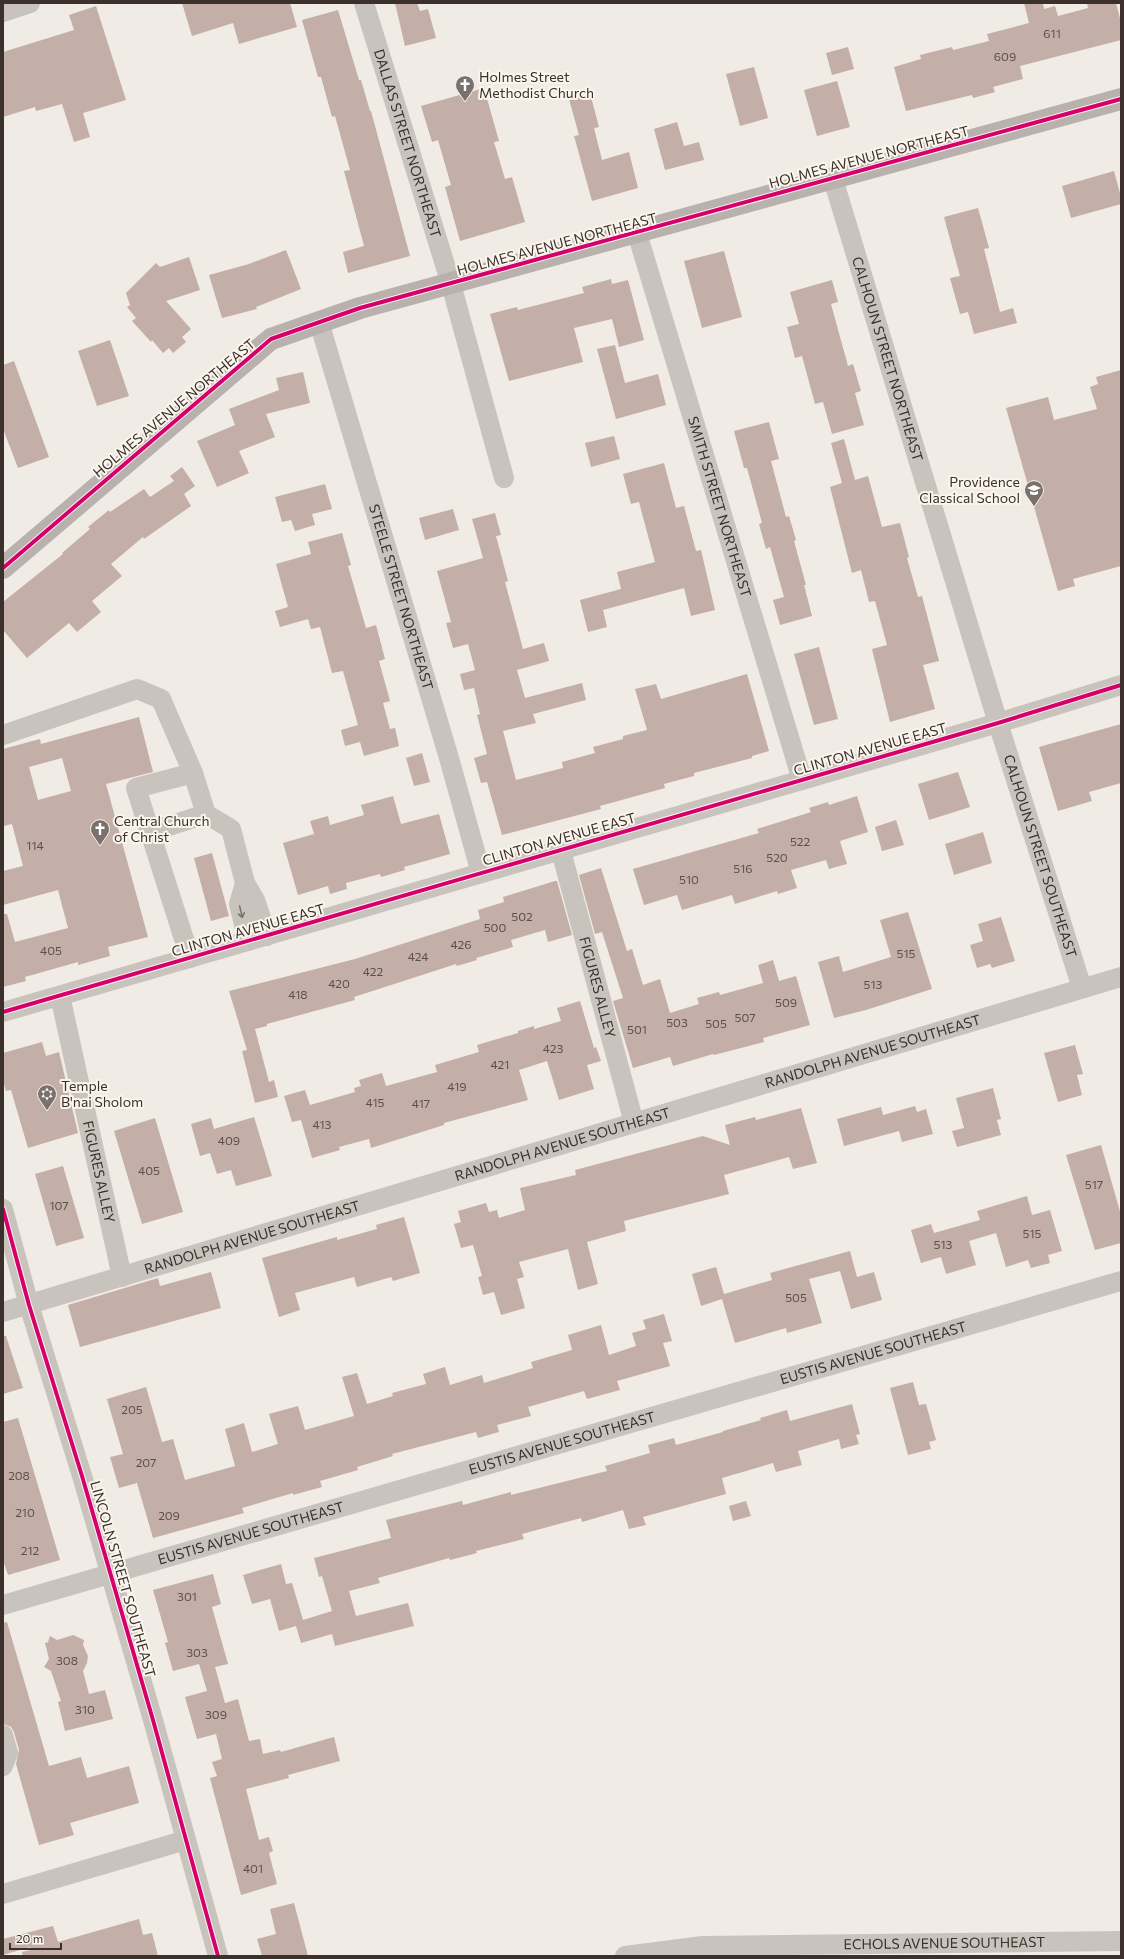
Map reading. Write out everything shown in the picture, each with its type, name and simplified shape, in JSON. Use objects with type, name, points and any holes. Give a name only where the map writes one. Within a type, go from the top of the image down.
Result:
[{"type":"main road","name":"HOLMES AVENUE NORTHEAST","points":[[3,568],[271,339],[360,308],[1121,99]]},
{"type":"street","points":[[3,12],[30,3]]},
{"type":"street","name":"DALLAS STREET NORTHEAST","points":[[364,3],[451,284],[504,478]]},
{"type":"street","name":"CALHOUN STREET NORTHEAST","points":[[833,179],[998,724]]},
{"type":"street","name":"SMITH STREET NORTHEAST","points":[[637,233],[802,780]]},
{"type":"street","name":"STEELE STREET NORTHEAST","points":[[319,322],[482,873]]},
{"type":"street","name":"CLINTON AVENUE EAST","points":[[3,1012],[998,724],[1121,685]]},
{"type":"street","points":[[3,735],[137,689],[161,698],[193,773],[206,814],[231,829],[245,883],[255,900],[267,936]]},
{"type":"street","name":"CALHOUN STREET SOUTHEAST","points":[[998,724],[1082,988]]},
{"type":"street","points":[[190,958],[136,788],[193,773]]},
{"type":"street","points":[[150,832],[206,814]]},
{"type":"street","name":"FIGURES ALLEY","points":[[560,850],[634,1123]]},
{"type":"street","points":[[245,883],[239,904],[248,941]]},
{"type":"street","name":"RANDOLPH AVENUE SOUTHEAST","points":[[3,1312],[1121,977]]},
{"type":"street","name":"FIGURES ALLEY","points":[[60,996],[122,1277]]},
{"type":"street","name":"LINCOLN STREET SOUTHEAST","points":[[3,1209],[29,1305],[110,1574],[218,1956]]},
{"type":"street","name":"EUSTIS AVENUE SOUTHEAST","points":[[3,1604],[1121,1281]]},
{"type":"street","points":[[3,1735],[8,1753],[3,1766]]},
{"type":"street","points":[[3,1894],[186,1840]]},
{"type":"street","name":"ECHOLS AVENUE SOUTHEAST","points":[[625,1956],[703,1946],[1121,1941]]},
{"type":"building","points":[[182,3],[290,3],[297,27],[239,44],[233,23],[192,36]]},
{"type":"building","points":[[395,3],[417,3],[420,11],[428,9],[436,38],[405,46]]},
{"type":"building","points":[[1024,3],[1043,3],[1044,9],[1055,6],[1058,16],[1088,8],[1087,3],[1116,3],[1121,22],[1121,40],[1020,66],[1023,79],[993,87],[995,92],[973,98],[972,95],[906,111],[894,67],[921,59],[920,55],[952,47],[953,50],[989,41],[987,34],[1029,23]]},
{"type":"building","points":[[96,6],[126,100],[83,113],[90,137],[74,142],[62,104],[36,111],[35,107],[3,117],[3,52],[74,30],[69,15]]},
{"type":"building","points":[[338,10],[359,80],[361,80],[371,111],[410,256],[348,273],[343,252],[364,246],[344,171],[350,170],[335,116],[332,117],[321,77],[318,77],[302,20]]},
{"type":"building","points":[[848,47],[854,69],[832,75],[826,53]]},
{"type":"building","points":[[754,67],[768,118],[740,126],[726,74]]},
{"type":"building","points":[[837,81],[850,127],[817,136],[804,90]]},
{"type":"building","points":[[484,88],[499,141],[494,142],[505,179],[512,177],[525,222],[460,241],[445,187],[451,185],[438,140],[432,142],[421,106]]},
{"type":"building","points":[[590,93],[599,127],[594,128],[602,160],[629,152],[638,188],[592,201],[574,136],[579,135],[569,99]]},
{"type":"building","points":[[677,122],[684,146],[699,142],[704,160],[665,170],[654,129]]},
{"type":"building","points":[[1114,171],[1121,197],[1121,204],[1071,218],[1062,186]]},
{"type":"building","points":[[978,208],[989,248],[984,249],[1000,312],[1013,308],[1017,323],[974,334],[968,312],[960,314],[950,278],[960,276],[944,217]]},
{"type":"building","points":[[286,250],[301,289],[256,307],[257,309],[222,318],[209,275],[249,264]]},
{"type":"building","points":[[724,251],[742,317],[702,328],[684,261]]},
{"type":"building","points":[[189,257],[200,290],[166,301],[191,329],[182,337],[186,342],[173,353],[169,348],[163,353],[132,321],[136,318],[127,307],[130,305],[126,293],[156,263],[160,267]]},
{"type":"building","points":[[611,279],[612,284],[628,280],[644,340],[619,347],[612,319],[574,328],[583,362],[509,381],[490,314],[517,307],[518,310],[584,293],[582,287]]},
{"type":"building","points":[[832,280],[838,302],[831,304],[848,366],[853,364],[861,391],[855,393],[864,425],[832,434],[823,402],[815,404],[802,356],[795,358],[787,327],[799,324],[790,292]]},
{"type":"building","points":[[110,340],[129,396],[97,406],[78,351]]},
{"type":"building","points":[[615,345],[625,383],[658,374],[666,405],[616,419],[597,349]]},
{"type":"building","points":[[14,361],[49,457],[18,468],[3,429],[3,365]]},
{"type":"building","points":[[1121,370],[1121,566],[1073,579],[1075,586],[1058,591],[1006,408],[1048,397],[1054,420],[1097,409],[1090,387],[1098,384],[1096,377]]},
{"type":"building","points":[[303,372],[310,403],[266,414],[275,437],[239,451],[249,473],[217,487],[197,441],[235,425],[229,409],[279,390],[276,378]]},
{"type":"building","points":[[769,422],[779,459],[771,461],[786,517],[789,516],[796,540],[794,541],[806,585],[804,585],[812,616],[780,625],[773,600],[784,597],[770,547],[766,549],[759,524],[762,523],[747,468],[744,468],[734,431]]},
{"type":"building","points":[[614,436],[620,459],[591,467],[585,443]]},
{"type":"building","points":[[844,439],[855,480],[868,476],[882,527],[900,523],[909,557],[907,558],[918,597],[922,596],[939,661],[923,665],[935,709],[890,722],[872,649],[887,645],[875,601],[869,602],[861,570],[852,573],[830,487],[842,483],[831,443]]},
{"type":"building","points":[[664,463],[676,508],[684,506],[696,551],[701,550],[715,610],[691,616],[684,588],[603,610],[607,627],[588,632],[580,600],[621,589],[617,572],[655,562],[639,502],[631,504],[623,474]]},
{"type":"building","points":[[182,467],[195,486],[184,494],[191,506],[144,539],[143,537],[111,564],[122,576],[92,601],[101,612],[77,632],[69,623],[27,658],[3,630],[3,602],[63,554],[62,553],[90,529],[88,527],[109,510],[110,512],[144,489],[150,497],[174,481],[170,476]]},
{"type":"building","points":[[325,484],[332,509],[312,514],[315,525],[295,531],[291,520],[282,522],[275,497]]},
{"type":"building","points":[[453,509],[459,530],[425,540],[419,518]]},
{"type":"building","points":[[495,513],[501,535],[496,536],[508,581],[505,582],[523,649],[544,643],[549,661],[517,670],[525,698],[582,683],[586,700],[533,714],[536,723],[503,731],[516,780],[563,768],[562,762],[595,753],[593,747],[623,739],[623,736],[647,730],[635,689],[656,684],[661,699],[747,674],[769,751],[752,756],[752,758],[694,773],[694,776],[664,784],[665,788],[600,806],[601,809],[502,835],[487,782],[481,783],[474,758],[487,754],[477,715],[480,714],[474,688],[464,690],[460,674],[475,670],[468,644],[453,648],[446,623],[451,622],[437,571],[483,558],[472,519]]},
{"type":"building","points":[[342,533],[351,565],[348,566],[366,628],[376,625],[385,659],[379,661],[390,701],[383,703],[390,729],[395,728],[399,746],[364,756],[360,742],[345,746],[341,730],[358,725],[343,671],[332,673],[320,627],[311,629],[308,619],[280,627],[275,611],[288,607],[276,564],[311,554],[308,542]]},
{"type":"building","points":[[819,647],[838,719],[814,725],[794,654]]},
{"type":"building","points":[[139,717],[153,772],[106,784],[148,937],[108,947],[110,956],[78,965],[78,962],[25,977],[26,981],[3,987],[3,914],[7,914],[15,942],[68,928],[58,890],[3,905],[3,871],[23,866],[12,824],[3,826],[3,749],[40,739],[41,744]],"holes":[[[62,758],[71,791],[38,800],[29,767]]]},
{"type":"building","points":[[1121,724],[1121,783],[1089,792],[1092,801],[1058,811],[1039,747]]},
{"type":"building","points":[[422,753],[430,782],[414,786],[406,758]]},
{"type":"building","points":[[958,772],[970,807],[929,820],[918,784]]},
{"type":"building","points":[[393,796],[401,824],[439,814],[450,854],[404,867],[405,870],[381,877],[380,874],[346,883],[347,889],[330,894],[328,886],[298,895],[283,843],[314,834],[310,821],[328,816],[330,825],[364,815],[361,805]]},
{"type":"building","points":[[857,796],[868,832],[840,841],[847,864],[829,869],[826,860],[791,870],[797,888],[778,894],[777,891],[735,904],[732,895],[682,910],[677,895],[644,905],[633,869],[759,833],[757,829],[811,812],[809,808],[828,802],[829,805]]},
{"type":"building","points":[[896,820],[904,845],[882,851],[875,827]]},
{"type":"building","points":[[983,832],[992,863],[954,875],[945,844]]},
{"type":"building","points":[[212,853],[229,916],[211,921],[194,858]]},
{"type":"building","points":[[601,868],[627,951],[632,949],[643,985],[660,979],[670,1013],[699,1004],[697,998],[719,992],[720,995],[763,983],[758,965],[773,960],[779,981],[796,976],[810,1025],[763,1038],[764,1042],[714,1055],[713,1054],[673,1066],[670,1057],[633,1068],[613,1001],[623,998],[602,932],[595,934],[579,875]]},
{"type":"building","points":[[557,881],[572,935],[548,942],[545,930],[511,940],[513,947],[476,958],[477,960],[457,966],[456,964],[354,997],[355,1000],[267,1024],[267,1026],[255,1029],[269,1082],[274,1080],[278,1097],[255,1103],[242,1051],[247,1050],[229,991],[355,959],[480,919],[478,910],[504,902],[503,897]]},
{"type":"building","points":[[908,912],[932,989],[866,1010],[834,1018],[818,962],[839,956],[843,972],[891,957],[880,920]]},
{"type":"building","points":[[1001,917],[1015,961],[992,968],[990,964],[977,968],[970,945],[983,941],[978,924]]},
{"type":"building","points":[[580,1001],[594,1048],[596,1047],[601,1061],[587,1065],[594,1089],[559,1100],[547,1061],[519,1070],[528,1100],[444,1123],[444,1125],[371,1148],[369,1139],[339,1147],[340,1150],[312,1158],[301,1120],[292,1122],[284,1096],[305,1090],[310,1105],[355,1092],[354,1088],[361,1086],[359,1080],[382,1073],[386,1086],[437,1072],[435,1065],[479,1052],[477,1045],[518,1033],[518,1031],[534,1026],[534,1029],[561,1021],[557,1008]]},
{"type":"building","name":"Temple B'nai Sholom","points":[[42,1042],[46,1056],[59,1052],[78,1133],[28,1148],[11,1090],[6,1091],[3,1081],[3,1053]]},
{"type":"building","points":[[1075,1045],[1083,1074],[1077,1075],[1082,1095],[1058,1102],[1044,1053]]},
{"type":"building","points":[[993,1088],[1001,1119],[997,1120],[1001,1135],[957,1147],[952,1131],[964,1128],[956,1098]]},
{"type":"building","points":[[915,1106],[917,1112],[926,1109],[933,1134],[902,1142],[899,1131],[844,1146],[837,1119],[881,1107],[883,1115]]},
{"type":"building","points":[[801,1108],[817,1163],[793,1169],[789,1157],[724,1175],[729,1194],[624,1221],[626,1231],[587,1242],[598,1284],[578,1290],[568,1249],[519,1262],[524,1277],[517,1279],[525,1308],[501,1315],[494,1292],[483,1295],[478,1277],[482,1276],[473,1245],[461,1248],[454,1224],[461,1222],[458,1211],[486,1203],[489,1212],[497,1210],[499,1218],[525,1210],[520,1188],[576,1175],[575,1170],[703,1136],[730,1145],[725,1125],[755,1117],[756,1120]]},
{"type":"building","points":[[254,1117],[272,1176],[236,1186],[231,1170],[217,1174],[210,1153],[200,1156],[191,1124],[211,1118],[214,1129]]},
{"type":"building","points":[[155,1118],[183,1212],[142,1224],[114,1131]]},
{"type":"building","points":[[1101,1145],[1121,1215],[1121,1243],[1095,1250],[1066,1155]]},
{"type":"building","points":[[63,1166],[84,1238],[56,1246],[35,1174]]},
{"type":"building","points":[[1027,1196],[1032,1215],[1050,1210],[1062,1251],[1048,1255],[1050,1263],[1031,1268],[1028,1260],[1006,1267],[996,1233],[969,1241],[976,1265],[946,1274],[941,1257],[921,1263],[911,1230],[931,1224],[934,1233],[980,1220],[977,1211]]},
{"type":"building","points":[[404,1217],[420,1273],[393,1281],[391,1277],[357,1287],[354,1277],[295,1293],[300,1310],[279,1317],[262,1258],[337,1237],[337,1240],[377,1229],[376,1225]]},
{"type":"building","points":[[850,1251],[857,1277],[874,1272],[882,1300],[851,1309],[840,1271],[809,1279],[822,1323],[787,1333],[786,1328],[735,1343],[722,1299],[701,1306],[692,1274],[716,1267],[724,1294],[772,1280],[770,1273]]},
{"type":"building","points":[[211,1272],[221,1308],[80,1347],[68,1305],[158,1278],[160,1286]]},
{"type":"building","points":[[664,1314],[672,1341],[663,1343],[670,1366],[617,1381],[620,1390],[587,1399],[584,1391],[528,1407],[531,1416],[497,1425],[499,1432],[478,1438],[476,1432],[392,1454],[393,1456],[357,1467],[358,1470],[320,1481],[322,1487],[293,1495],[293,1493],[242,1508],[244,1513],[153,1538],[137,1483],[119,1488],[110,1457],[123,1454],[107,1399],[146,1387],[162,1442],[173,1439],[185,1480],[235,1466],[225,1429],[244,1423],[252,1452],[278,1444],[269,1414],[298,1406],[305,1430],[354,1416],[342,1377],[357,1373],[367,1404],[393,1396],[392,1393],[426,1384],[423,1374],[445,1367],[450,1385],[482,1375],[484,1383],[533,1368],[531,1362],[572,1350],[568,1335],[601,1325],[609,1355],[636,1346],[632,1333],[646,1329],[643,1320]]},
{"type":"building","points":[[3,1336],[6,1336],[23,1388],[3,1394]]},
{"type":"building","points":[[913,1382],[919,1405],[926,1404],[936,1440],[929,1442],[931,1449],[908,1455],[890,1388]]},
{"type":"building","points":[[852,1404],[860,1434],[856,1435],[859,1444],[841,1449],[839,1439],[798,1451],[802,1465],[776,1472],[773,1463],[722,1478],[726,1494],[643,1517],[646,1525],[629,1529],[623,1510],[582,1522],[581,1518],[522,1534],[524,1539],[476,1551],[477,1553],[450,1560],[449,1558],[378,1578],[380,1583],[349,1591],[356,1616],[408,1603],[414,1626],[335,1646],[332,1634],[301,1643],[296,1626],[279,1631],[270,1599],[252,1604],[243,1575],[281,1564],[286,1584],[292,1583],[303,1620],[332,1611],[322,1576],[319,1577],[314,1558],[391,1538],[386,1520],[462,1501],[463,1505],[511,1492],[511,1495],[607,1471],[605,1466],[650,1453],[648,1445],[674,1438],[676,1445],[723,1432],[761,1420],[760,1418],[787,1410],[790,1421]]},
{"type":"building","points":[[18,1418],[60,1560],[8,1575],[3,1560],[3,1422]]},
{"type":"building","points":[[746,1501],[751,1516],[733,1521],[729,1506]]},
{"type":"building","points":[[213,1574],[221,1604],[212,1607],[228,1664],[215,1667],[225,1703],[238,1699],[249,1741],[260,1739],[263,1754],[280,1750],[281,1752],[334,1737],[340,1761],[288,1775],[289,1778],[246,1789],[259,1840],[269,1837],[273,1851],[269,1853],[277,1884],[241,1895],[210,1778],[217,1776],[212,1762],[222,1759],[216,1734],[197,1739],[185,1697],[207,1691],[199,1664],[173,1671],[165,1643],[168,1642],[153,1590]]},
{"type":"building","points":[[7,1622],[49,1766],[81,1757],[87,1778],[129,1766],[139,1803],[70,1823],[74,1835],[39,1845],[16,1764],[19,1750],[14,1732],[11,1727],[4,1724],[3,1720],[3,1623]]},
{"type":"building","points":[[73,1635],[84,1640],[83,1645],[88,1656],[87,1663],[83,1671],[89,1694],[105,1690],[113,1719],[65,1731],[58,1702],[61,1701],[51,1671],[44,1667],[49,1659],[45,1643],[48,1642],[50,1636],[57,1640]]},
{"type":"building","points":[[294,1903],[308,1956],[262,1956],[257,1939],[276,1934],[270,1909]]},
{"type":"building","points":[[139,1919],[143,1935],[152,1933],[158,1956],[23,1956],[22,1952],[30,1950],[30,1947],[3,1955],[3,1939],[53,1926],[58,1942]]},
{"type":"cycle path","points":[[3,568],[271,339],[360,308],[1121,99]]},
{"type":"cycle path","points":[[3,1012],[998,723],[1121,685]]},
{"type":"cycle path","points":[[3,1209],[29,1305],[82,1476],[153,1720],[218,1956]]},
{"type":"place","name":"Holmes Street Methodist Church","points":[[465,102]]},
{"type":"place","name":"Providence Classical School","points":[[1034,507]]},
{"type":"place","name":"Central Church of Christ","points":[[100,846]]},
{"type":"place","name":"Temple B'nai Sholom","points":[[47,1111]]}]
